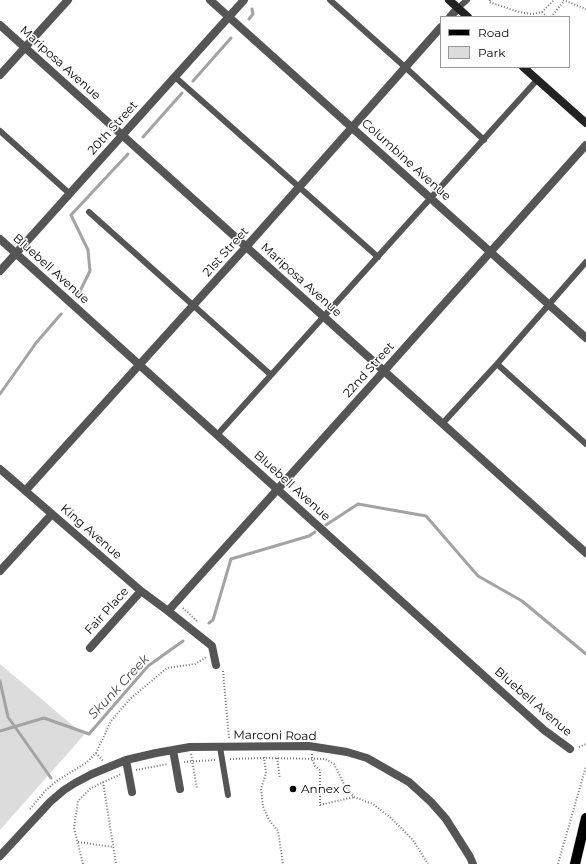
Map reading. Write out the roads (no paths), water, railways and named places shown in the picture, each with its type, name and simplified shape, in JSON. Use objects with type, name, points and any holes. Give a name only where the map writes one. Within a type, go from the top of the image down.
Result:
[{"type":"main road","points":[[575,864],[586,818]]},
{"type":"street","points":[[0,75],[68,0]]},
{"type":"street","name":"Columbine Avenue","points":[[210,0],[586,338]]},
{"type":"street","name":"20th Street","points":[[0,271],[244,0]]},
{"type":"street","points":[[449,0],[467,16]]},
{"type":"street","points":[[451,16],[458,8]]},
{"type":"street","name":"Mariposa Avenue","points":[[0,25],[586,553]]},
{"type":"street","name":"21st Street","points":[[26,490],[246,248],[440,28]]},
{"type":"street","points":[[524,68],[586,123]]},
{"type":"street","name":"22nd Street","points":[[168,611],[491,253],[586,145]]},
{"type":"street","name":"Bluebell Avenue","points":[[0,239],[544,730],[570,749]]},
{"type":"street","name":"King Avenue","points":[[0,469],[141,591],[212,646],[219,666]]},
{"type":"street","points":[[0,571],[52,514]]},
{"type":"street","name":"Fair Place","points":[[90,648],[141,591]]},
{"type":"street","name":"Marconi Road","points":[[0,856],[59,794],[75,783],[126,760],[190,747],[312,747],[347,752],[367,758],[409,782],[431,802],[446,819],[473,864]]},
{"type":"street","points":[[173,750],[180,789]]},
{"type":"street","points":[[126,760],[132,792]]},
{"type":"lane","points":[[330,0],[484,140]]},
{"type":"lane","points":[[458,8],[467,0]]},
{"type":"lane","points":[[175,77],[378,257]]},
{"type":"lane","points":[[217,435],[537,80]]},
{"type":"lane","points":[[0,131],[70,194]]},
{"type":"lane","points":[[89,212],[271,375]]},
{"type":"lane","points":[[442,424],[497,364],[586,262]]},
{"type":"lane","points":[[497,364],[586,444]]},
{"type":"lane","points":[[220,747],[228,795]]},
{"type":"waterway","points":[[249,19],[253,14],[252,9]]},
{"type":"waterway","points":[[193,81],[231,38]]},
{"type":"waterway","points":[[143,137],[182,93]]},
{"type":"waterway","points":[[78,295],[90,271],[88,250],[71,215],[128,154]]},
{"type":"waterway","points":[[0,394],[36,343],[61,314]]},
{"type":"waterway","name":"Skunk Creek","points":[[326,525],[358,504],[426,516],[478,576],[522,601],[586,654]]},
{"type":"waterway","name":"Skunk Creek","points":[[209,623],[213,620],[231,559],[309,536],[315,532]]},
{"type":"waterway","name":"Skunk Creek","points":[[0,731],[44,718],[89,734],[148,666],[183,641]]},
{"type":"waterway","points":[[0,681],[8,717],[51,778]]},
{"type":"place","name":"Annex C","points":[[293,789]]}]
